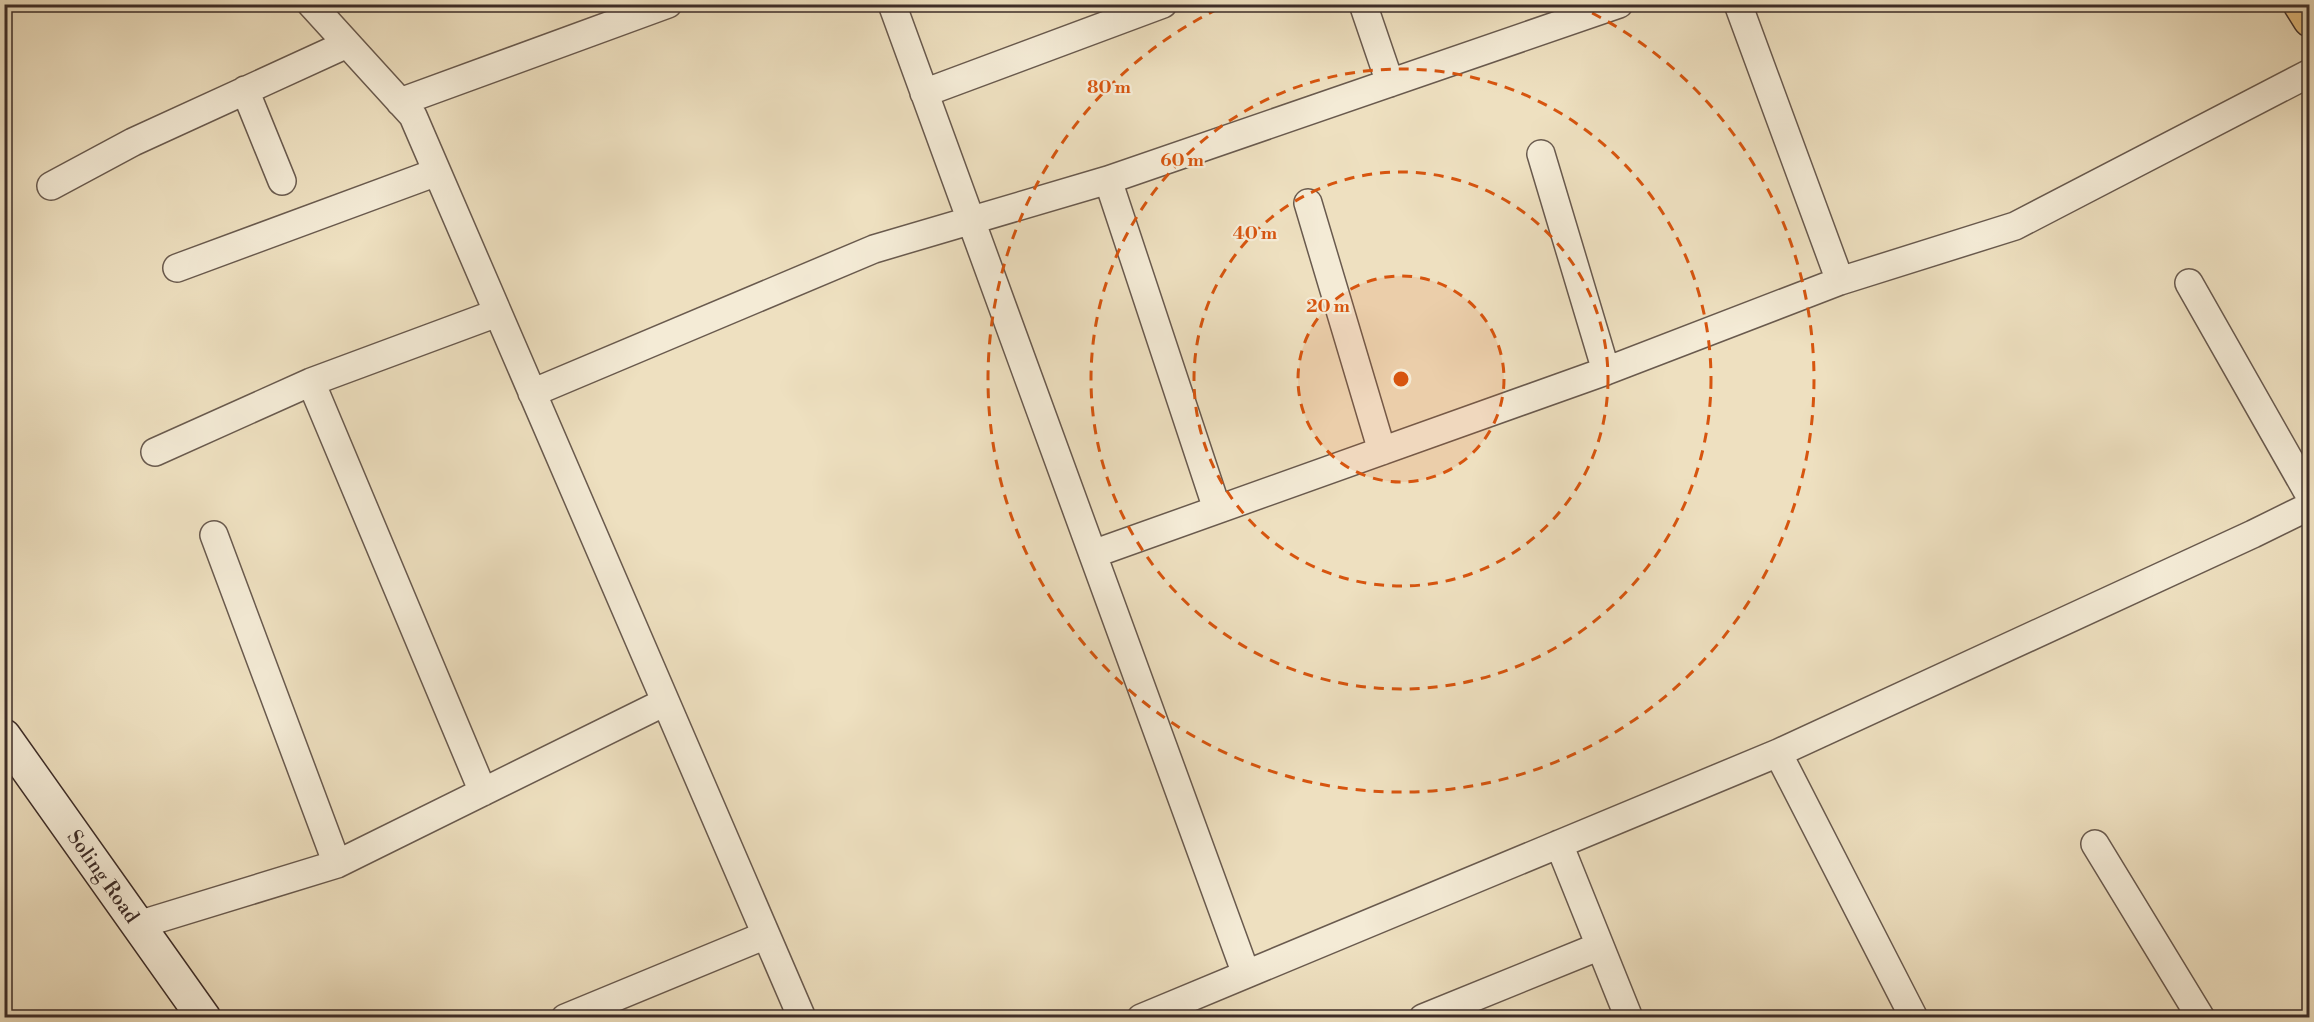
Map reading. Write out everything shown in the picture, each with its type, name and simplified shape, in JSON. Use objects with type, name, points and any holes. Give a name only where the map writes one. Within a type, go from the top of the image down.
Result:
[{"type":"main road","points":[[2300,4],[2310,20]]},
{"type":"street","points":[[311,4],[413,116],[802,1017]]},
{"type":"street","points":[[399,102],[668,4]]},
{"type":"street","points":[[892,4],[1246,974]]},
{"type":"street","points":[[924,93],[1163,4]]},
{"type":"street","points":[[1363,4],[1390,83]]},
{"type":"street","points":[[532,393],[874,249],[1108,180],[1618,4]]},
{"type":"street","points":[[1738,4],[1840,281]]},
{"type":"street","points":[[51,186],[133,142],[347,44]]},
{"type":"street","points":[[1093,554],[1605,371],[1840,281],[2015,226],[2310,73]]},
{"type":"street","points":[[245,90],[282,181]]},
{"type":"street","points":[[1541,154],[1605,371]]},
{"type":"street","points":[[177,268],[437,172]]},
{"type":"street","points":[[1108,180],[1217,509]]},
{"type":"street","points":[[1308,203],[1382,451]]},
{"type":"street","points":[[2189,283],[2310,496]]},
{"type":"street","points":[[155,452],[311,382],[497,313]]},
{"type":"street","points":[[311,382],[483,792]]},
{"type":"street","points":[[1141,1017],[1778,753],[2310,506]]},
{"type":"street","points":[[214,535],[337,864]]},
{"type":"street","points":[[138,925],[337,864],[665,702]]},
{"type":"street","name":"Soling Road","points":[[4,736],[204,1017]]},
{"type":"street","points":[[1778,753],[1914,1017]]},
{"type":"street","points":[[1559,843],[1629,1017]]},
{"type":"street","points":[[2095,844],[2201,1017]]},
{"type":"street","points":[[565,1017],[766,935]]},
{"type":"street","points":[[1423,1017],[1600,946]]}]
